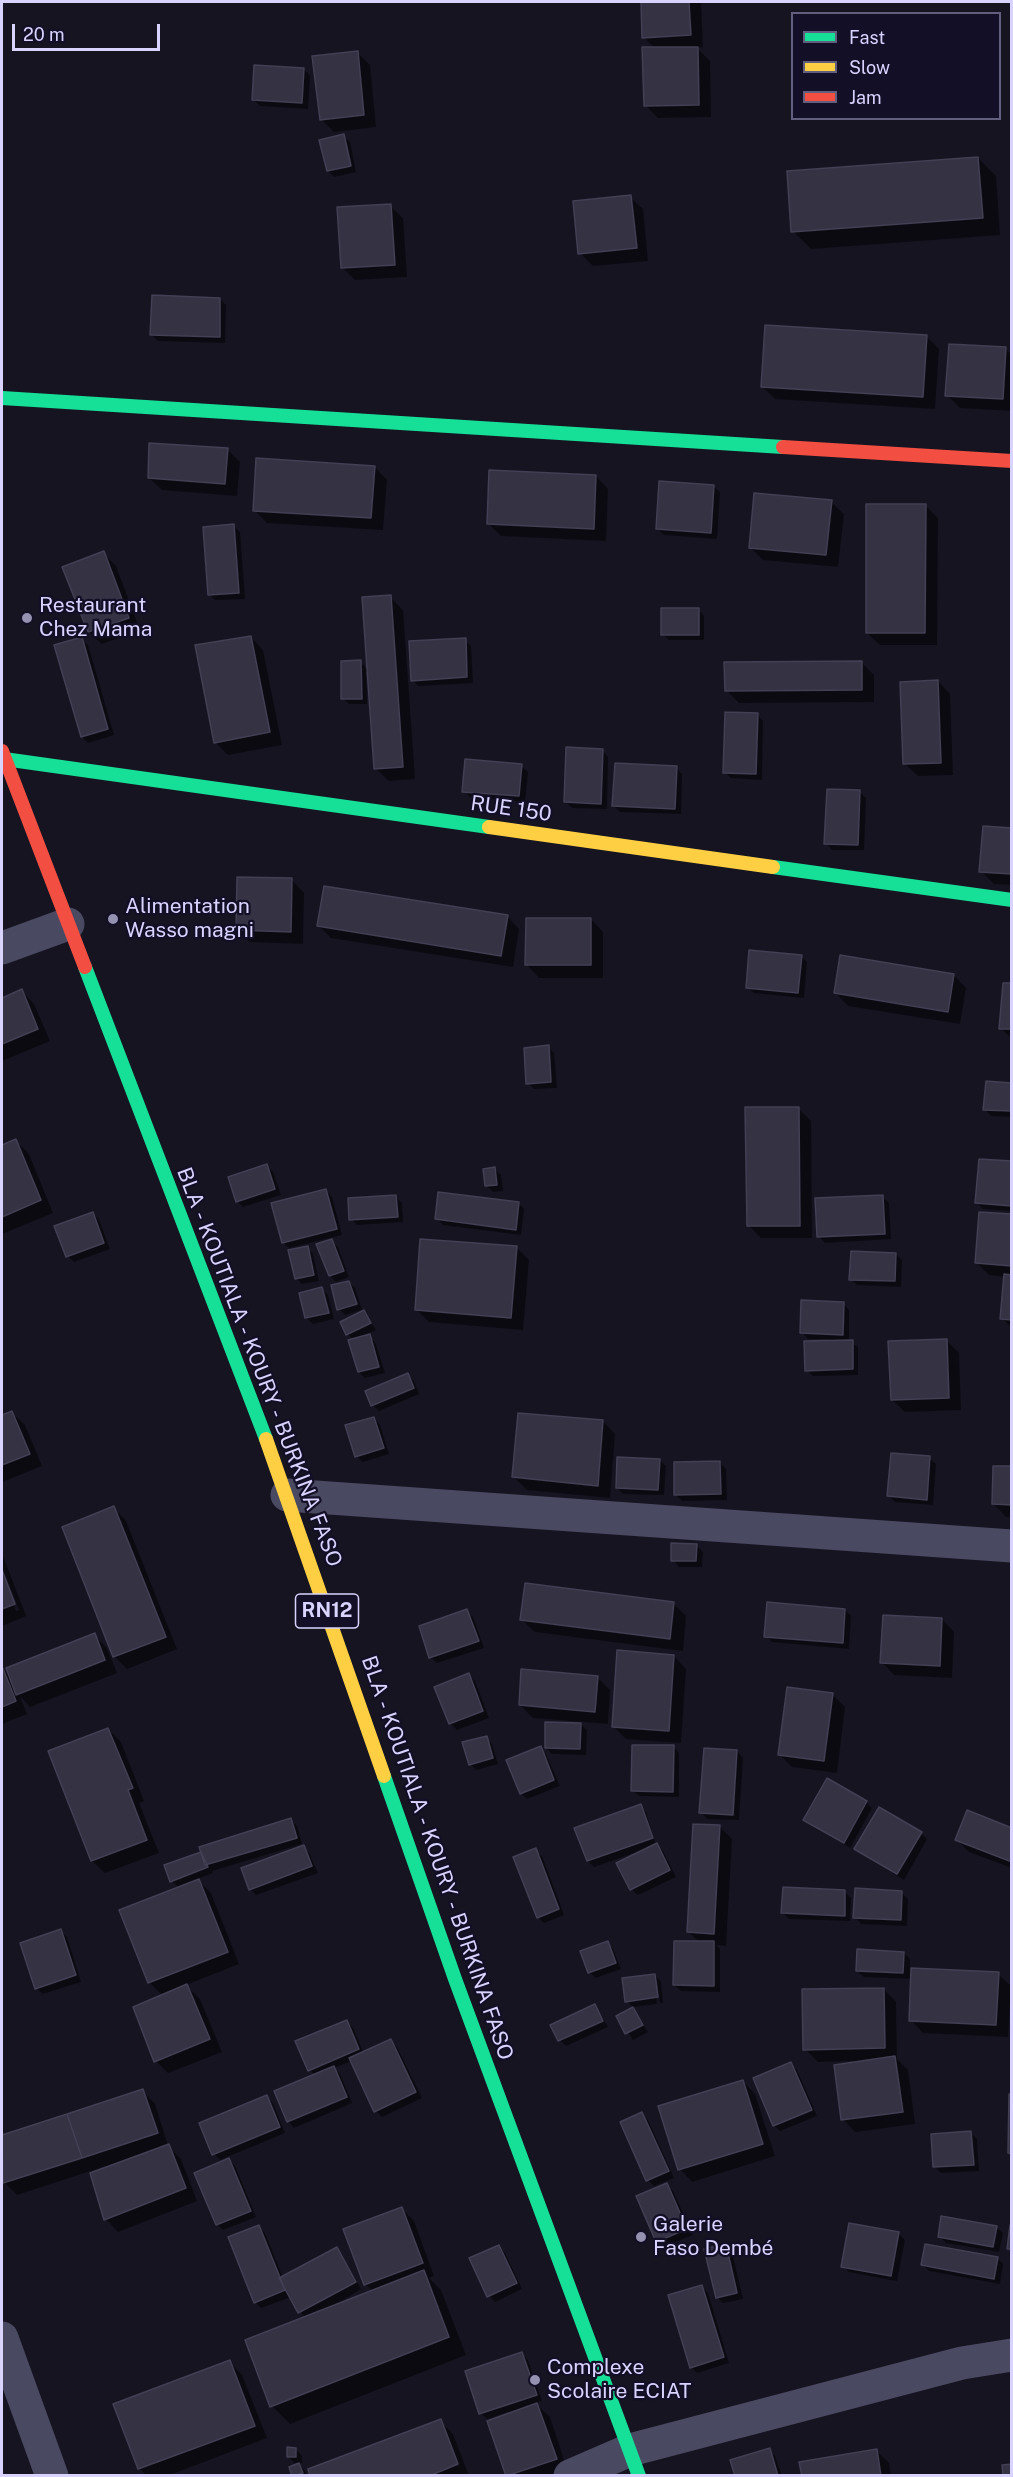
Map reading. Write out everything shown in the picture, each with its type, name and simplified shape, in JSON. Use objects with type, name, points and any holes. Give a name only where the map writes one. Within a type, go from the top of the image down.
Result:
[{"type":"street","points":[[2,398],[1011,460]]},
{"type":"street","name":"RUE 150","points":[[3,755],[1011,900]]},
{"type":"street","name":"BLA - KOUTIALA - KOURY - BURKINA FASO","points":[[3,755],[287,1496],[455,1979],[635,2463]]},
{"type":"street","points":[[2,948],[68,924]]},
{"type":"street","points":[[287,1496],[1011,1546]]},
{"type":"street","points":[[2,2338],[52,2475]]},
{"type":"street","points":[[570,2475],[635,2463],[962,2363],[1011,2355]]},
{"type":"building","points":[[641,2],[689,2],[691,35],[642,38]]},
{"type":"building","points":[[642,47],[698,47],[699,105],[644,106]]},
{"type":"building","points":[[358,51],[364,115],[320,120],[312,56]]},
{"type":"building","points":[[254,65],[304,68],[302,103],[252,100]]},
{"type":"building","points":[[344,134],[351,166],[327,171],[319,140]]},
{"type":"building","points":[[978,157],[983,218],[791,232],[787,171]]},
{"type":"building","points":[[631,195],[637,248],[578,254],[573,201]]},
{"type":"building","points":[[391,204],[395,265],[341,268],[337,207]]},
{"type":"building","points":[[152,295],[220,298],[220,337],[150,335]]},
{"type":"building","points":[[765,325],[927,335],[923,397],[761,387]]},
{"type":"building","points":[[949,344],[1006,347],[1003,399],[945,396]]},
{"type":"building","points":[[149,443],[228,448],[225,484],[148,478]]},
{"type":"building","points":[[256,458],[375,466],[371,518],[253,511]]},
{"type":"building","points":[[489,470],[596,475],[594,529],[487,524]]},
{"type":"building","points":[[659,481],[714,485],[711,533],[656,529]]},
{"type":"building","points":[[754,493],[832,500],[826,555],[749,548]]},
{"type":"building","points":[[866,504],[926,504],[925,633],[866,633]]},
{"type":"building","points":[[234,524],[239,593],[208,595],[203,527]]},
{"type":"building","points":[[104,551],[129,618],[88,632],[62,567]]},
{"type":"building","points":[[391,595],[403,767],[374,769],[362,597]]},
{"type":"building","points":[[661,608],[699,608],[699,635],[661,635]]},
{"type":"building","points":[[251,636],[270,732],[214,743],[195,645]]},
{"type":"building","points":[[82,637],[108,729],[81,737],[54,645]]},
{"type":"building","points":[[466,638],[467,677],[411,681],[409,641]]},
{"type":"building","points":[[361,660],[362,699],[341,699],[341,661]]},
{"type":"building","points":[[862,661],[862,690],[725,691],[724,662]]},
{"type":"building","points":[[938,680],[941,763],[903,764],[900,682]]},
{"type":"building","points":[[725,712],[758,713],[756,774],[723,773]]},
{"type":"building","points":[[566,747],[603,749],[601,804],[564,802]]},
{"type":"building","points":[[465,759],[522,764],[519,796],[462,792]]},
{"type":"building","points":[[615,763],[677,766],[675,809],[612,806]]},
{"type":"building","points":[[827,789],[860,790],[858,845],[824,844]]},
{"type":"building","points":[[983,826],[1012,828],[1012,874],[979,872]]},
{"type":"building","points":[[237,877],[292,878],[291,932],[236,930]]},
{"type":"building","points":[[324,886],[508,915],[501,956],[317,926]]},
{"type":"building","points":[[526,918],[591,918],[591,965],[525,965]]},
{"type":"building","points":[[749,950],[802,955],[798,993],[746,988]]},
{"type":"building","points":[[840,955],[954,974],[948,1012],[834,993]]},
{"type":"building","points":[[1003,983],[1012,983],[1012,1029],[999,1029]]},
{"type":"building","points":[[22,989],[38,1029],[2,1044],[2,998]]},
{"type":"building","points":[[549,1045],[551,1082],[526,1084],[524,1048]]},
{"type":"building","points":[[986,1081],[1012,1083],[1012,1111],[983,1110]]},
{"type":"building","points":[[745,1107],[799,1107],[800,1226],[747,1226]]},
{"type":"building","points":[[16,1139],[41,1200],[2,1217],[2,1145]]},
{"type":"building","points":[[979,1159],[1012,1161],[1012,1206],[975,1203]]},
{"type":"building","points":[[267,1164],[275,1189],[236,1202],[228,1177]]},
{"type":"building","points":[[495,1167],[497,1185],[485,1186],[483,1169]]},
{"type":"building","points":[[326,1189],[337,1229],[282,1243],[271,1203]]},
{"type":"building","points":[[438,1192],[519,1202],[516,1230],[435,1219]]},
{"type":"building","points":[[396,1195],[398,1217],[349,1220],[348,1198]]},
{"type":"building","points":[[883,1195],[885,1234],[817,1237],[815,1198]]},
{"type":"building","points":[[93,1212],[104,1243],[66,1257],[54,1226]]},
{"type":"building","points":[[979,1212],[1012,1214],[1012,1266],[975,1263]]},
{"type":"building","points":[[332,1239],[344,1271],[329,1276],[316,1244]]},
{"type":"building","points":[[420,1239],[517,1246],[511,1318],[415,1310]]},
{"type":"building","points":[[308,1246],[314,1275],[295,1279],[288,1250]]},
{"type":"building","points":[[851,1251],[896,1253],[895,1281],[849,1280]]},
{"type":"building","points":[[1004,1274],[1012,1275],[1012,1320],[1000,1319]]},
{"type":"building","points":[[349,1281],[357,1304],[337,1310],[331,1285]]},
{"type":"building","points":[[322,1287],[329,1313],[305,1318],[299,1293]]},
{"type":"building","points":[[801,1300],[844,1302],[843,1335],[800,1333]]},
{"type":"building","points":[[364,1310],[371,1323],[346,1335],[340,1322]]},
{"type":"building","points":[[370,1334],[379,1367],[358,1372],[348,1340]]},
{"type":"building","points":[[947,1339],[949,1398],[891,1400],[888,1341]]},
{"type":"building","points":[[853,1340],[853,1369],[805,1371],[804,1341]]},
{"type":"building","points":[[408,1373],[414,1388],[371,1406],[365,1391]]},
{"type":"building","points":[[12,1411],[30,1454],[2,1465],[2,1415]]},
{"type":"building","points":[[518,1413],[603,1420],[598,1486],[512,1477]]},
{"type":"building","points":[[374,1417],[384,1448],[355,1457],[345,1425]]},
{"type":"building","points":[[891,1453],[930,1456],[927,1500],[887,1496]]},
{"type":"building","points":[[617,1457],[660,1459],[658,1490],[616,1488]]},
{"type":"building","points":[[720,1461],[721,1494],[674,1495],[674,1462]]},
{"type":"building","points":[[993,1466],[1012,1466],[1012,1505],[992,1504]]},
{"type":"building","points":[[114,1506],[166,1637],[113,1657],[62,1527]]},
{"type":"building","points":[[671,1543],[697,1544],[696,1561],[671,1561]]},
{"type":"building","points":[[2,1570],[15,1604],[2,1609]]},
{"type":"building","points":[[525,1583],[674,1602],[670,1639],[520,1620]]},
{"type":"building","points":[[767,1602],[845,1609],[843,1643],[764,1637]]},
{"type":"building","points":[[467,1609],[479,1641],[429,1658],[419,1626]]},
{"type":"building","points":[[883,1615],[942,1618],[940,1666],[880,1663]]},
{"type":"building","points":[[95,1633],[105,1660],[16,1695],[6,1668]]},
{"type":"building","points":[[617,1650],[674,1655],[669,1731],[612,1727]]},
{"type":"building","points":[[2,1666],[16,1701],[2,1707]]},
{"type":"building","points":[[521,1669],[598,1676],[595,1712],[519,1705]]},
{"type":"building","points":[[469,1673],[483,1711],[449,1724],[434,1687]]},
{"type":"building","points":[[787,1687],[833,1693],[824,1761],[778,1755]]},
{"type":"building","points":[[545,1722],[581,1723],[580,1749],[545,1748]]},
{"type":"building","points":[[108,1728],[133,1788],[128,1790],[147,1840],[91,1861],[48,1751]]},
{"type":"building","points":[[487,1736],[493,1758],[469,1765],[462,1742]]},
{"type":"building","points":[[632,1745],[674,1745],[673,1792],[631,1791]]},
{"type":"building","points":[[541,1746],[554,1780],[520,1794],[506,1760]]},
{"type":"building","points":[[704,1748],[737,1750],[733,1815],[699,1813]]},
{"type":"building","points":[[827,1778],[867,1801],[844,1843],[803,1820]]},
{"type":"building","points":[[641,1804],[653,1838],[587,1861],[574,1828]]},
{"type":"building","points":[[879,1807],[922,1832],[897,1874],[854,1849]]},
{"type":"building","points":[[967,1810],[1012,1828],[1012,1862],[955,1840]]},
{"type":"building","points":[[291,1818],[297,1838],[205,1865],[199,1847]]},
{"type":"building","points":[[693,1824],[720,1825],[714,1934],[687,1932]]},
{"type":"building","points":[[657,1843],[670,1870],[630,1890],[616,1863]]},
{"type":"building","points":[[304,1845],[312,1866],[249,1890],[241,1868]]},
{"type":"building","points":[[536,1848],[559,1909],[537,1918],[513,1857]]},
{"type":"building","points":[[201,1852],[208,1867],[170,1882],[164,1865]]},
{"type":"building","points":[[199,1879],[228,1952],[148,1983],[119,1910]]},
{"type":"building","points":[[783,1887],[845,1890],[845,1916],[781,1913]]},
{"type":"building","points":[[855,1888],[902,1891],[901,1920],[853,1918]]},
{"type":"building","points":[[61,1929],[76,1975],[35,1989],[20,1943]]},
{"type":"building","points":[[608,1941],[616,1963],[588,1973],[580,1951]]},
{"type":"building","points":[[674,1941],[714,1941],[714,1986],[673,1985]]},
{"type":"building","points":[[857,1949],[904,1952],[903,1973],[856,1971]]},
{"type":"building","points":[[911,1968],[999,1972],[996,2025],[909,2021]]},
{"type":"building","points":[[655,1974],[658,1997],[625,2002],[622,1978]]},
{"type":"building","points":[[187,1984],[210,2039],[154,2062],[133,2007]]},
{"type":"building","points":[[884,1988],[885,2048],[803,2050],[802,1989]]},
{"type":"building","points":[[595,2004],[603,2021],[558,2041],[550,2025]]},
{"type":"building","points":[[633,2007],[643,2025],[625,2034],[616,2016]]},
{"type":"building","points":[[347,2020],[359,2049],[308,2071],[295,2041]]},
{"type":"building","points":[[391,2039],[416,2092],[374,2112],[349,2058]]},
{"type":"building","points":[[895,2056],[903,2112],[841,2120],[834,2065]]},
{"type":"building","points":[[791,2062],[812,2110],[773,2126],[753,2078]]},
{"type":"building","points":[[334,2066],[347,2097],[287,2122],[274,2091]]},
{"type":"building","points":[[743,2080],[763,2144],[678,2170],[658,2106]]},
{"type":"building","points":[[143,2089],[158,2133],[82,2158],[67,2114]]},
{"type":"building","points":[[1009,2094],[1012,2094],[1012,2154],[1008,2153]]},
{"type":"building","points":[[267,2095],[280,2127],[212,2155],[199,2123]]},
{"type":"building","points":[[642,2112],[669,2171],[646,2181],[620,2122]]},
{"type":"building","points":[[67,2114],[82,2158],[3,2183],[2,2135]]},
{"type":"building","points":[[971,2131],[974,2165],[933,2167],[931,2134]]},
{"type":"building","points":[[169,2144],[186,2188],[104,2220],[90,2173]]},
{"type":"building","points":[[229,2158],[251,2211],[216,2225],[194,2173]]},
{"type":"building","points":[[667,2183],[687,2229],[656,2242],[636,2196]]},
{"type":"building","points":[[402,2207],[423,2263],[364,2285],[343,2229]]},
{"type":"building","points":[[941,2216],[997,2226],[993,2247],[938,2237]]},
{"type":"building","points":[[849,2223],[899,2232],[891,2276],[841,2267]]},
{"type":"building","points":[[259,2225],[285,2290],[254,2303],[228,2237]]},
{"type":"building","points":[[1010,2225],[1012,2225],[1012,2249],[1007,2249]]},
{"type":"building","points":[[726,2244],[737,2293],[716,2298],[704,2249]]},
{"type":"building","points":[[925,2244],[998,2257],[994,2279],[921,2265]]},
{"type":"building","points":[[499,2245],[517,2283],[487,2297],[469,2258]]},
{"type":"building","points":[[337,2247],[356,2282],[298,2313],[279,2278]]},
{"type":"building","points":[[424,2270],[449,2337],[270,2407],[245,2340]]},
{"type":"building","points":[[702,2285],[724,2357],[690,2368],[668,2295]]},
{"type":"building","points":[[522,2352],[537,2395],[479,2414],[465,2371]]},
{"type":"building","points":[[230,2360],[255,2426],[138,2469],[113,2404]]},
{"type":"building","points":[[537,2403],[557,2459],[506,2476],[487,2421]]},
{"type":"building","points":[[441,2419],[458,2464],[429,2476],[310,2476],[308,2469]]},
{"type":"building","points":[[287,2447],[296,2448],[296,2457],[287,2457]]},
{"type":"building","points":[[770,2448],[778,2476],[735,2476],[730,2460]]},
{"type":"building","points":[[877,2449],[881,2476],[802,2476],[799,2462]]},
{"type":"building","points":[[299,2463],[303,2473],[292,2476],[289,2467]]},
{"type":"building","points":[[1012,2464],[1012,2476],[1003,2476],[1002,2465]]},
{"type":"traffic: fast","points":[[2,398],[783,447]]},
{"type":"traffic: fast","points":[[4,759],[489,827]]},
{"type":"traffic: fast","points":[[773,867],[1012,900]]},
{"type":"traffic: fast","points":[[85,967],[266,1439]]},
{"type":"traffic: fast","points":[[384,1776],[455,1979],[639,2476]]},
{"type":"traffic: slow","points":[[489,827],[773,867]]},
{"type":"traffic: slow","points":[[266,1439],[384,1776]]},
{"type":"traffic: jam","points":[[783,447],[1012,461]]},
{"type":"traffic: jam","points":[[2,751],[85,967]]},
{"type":"place","name":"Restaurant Chez Mama","points":[[27,618]]},
{"type":"place","name":"Alimentation Wasso magni","points":[[113,919]]},
{"type":"place","name":"Galerie Faso Dembé","points":[[641,2237]]},
{"type":"place","name":"Complexe Scolaire ECIAT","points":[[535,2380]]}]
